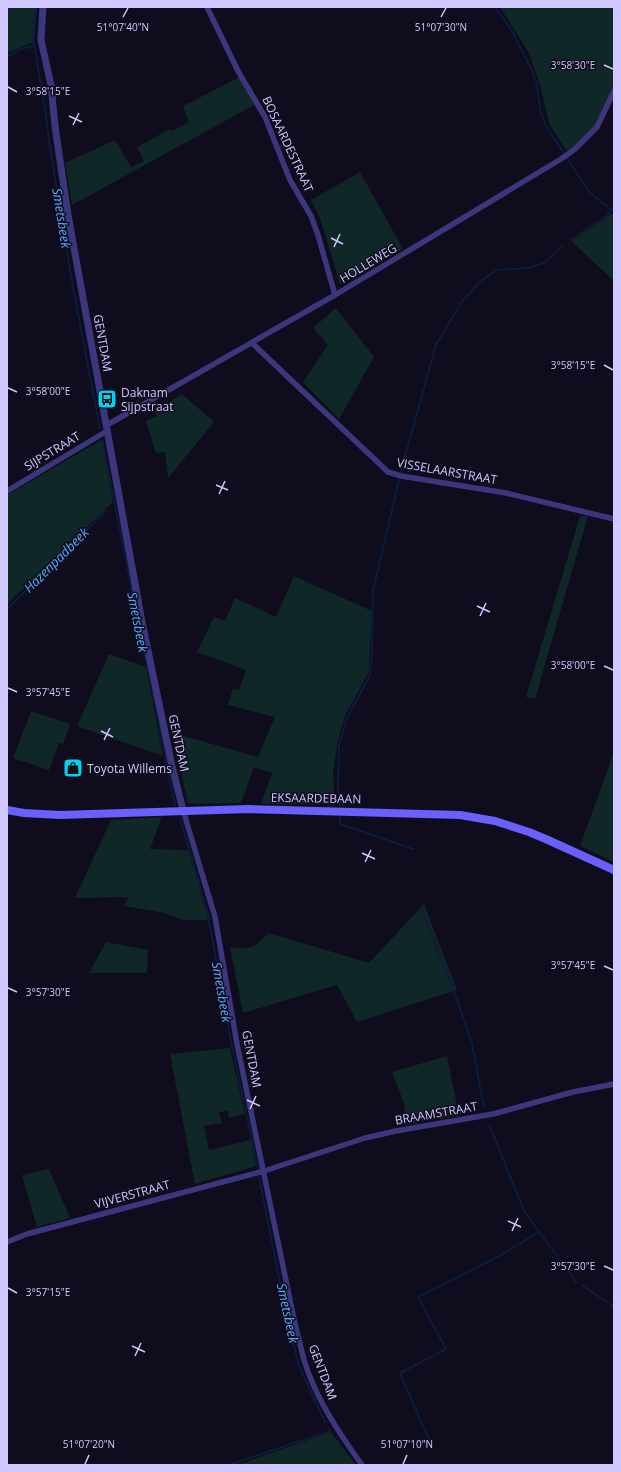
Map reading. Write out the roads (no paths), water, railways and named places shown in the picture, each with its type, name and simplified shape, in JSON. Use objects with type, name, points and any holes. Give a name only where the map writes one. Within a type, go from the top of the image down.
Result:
[{"type":"main road","name":"EKSAARDEBAAN","points":[[7,810],[24,813],[60,815],[183,810],[284,809],[435,813],[472,816],[495,821],[529,832],[614,870]]},
{"type":"street","name":"GENTDAM","points":[[44,7],[41,40],[51,85],[55,126],[68,214],[142,622],[172,766],[183,810],[215,917],[237,1044],[295,1324],[304,1360],[324,1407],[340,1434],[362,1465]]},
{"type":"street","name":"BOSAARDESTRAAT","points":[[207,7],[238,71],[265,117],[290,180],[311,216],[320,241],[335,295]]},
{"type":"street","name":"HOLLEWEG","points":[[107,428],[335,295],[561,159],[570,153],[597,127],[614,91]]},
{"type":"street","name":"VISSELAARSTRAAT","points":[[252,343],[388,472],[401,476],[506,493],[614,519]]},
{"type":"street","name":"SIJPSTRAAT","points":[[7,491],[107,428]]},
{"type":"street","name":"BRAAMSTRAAT","points":[[264,1171],[371,1137],[396,1131],[493,1114],[573,1092],[614,1084]]},
{"type":"street","name":"VIJVERSTRAAT","points":[[7,1242],[27,1234],[264,1171]]},
{"type":"waterway","name":"Smetsbeek","points":[[36,7],[33,39],[72,282],[100,429]]},
{"type":"waterway","points":[[495,7],[512,31],[530,66],[536,82],[541,113],[546,126],[590,193],[614,212]]},
{"type":"waterway","points":[[7,56],[21,49],[34,46]]},
{"type":"waterway","points":[[570,240],[607,216],[611,209]]},
{"type":"waterway","points":[[400,474],[436,345],[463,300],[481,281],[497,270],[528,268],[544,263],[562,246]]},
{"type":"waterway","name":"Smetsbeek","points":[[102,440],[175,805]]},
{"type":"waterway","points":[[340,806],[338,786],[339,746],[346,720],[370,675],[372,656],[373,591],[399,480]]},
{"type":"waterway","name":"Hazenpadbeek","points":[[7,609],[106,511]]},
{"type":"waterway","points":[[340,817],[340,824],[413,849]]},
{"type":"waterway","name":"Smetsbeek","points":[[180,818],[199,882],[211,931],[229,1032],[258,1168]]},
{"type":"waterway","points":[[422,910],[452,986],[472,1043],[484,1108]]},
{"type":"waterway","points":[[489,1124],[524,1211],[576,1282]]},
{"type":"waterway","name":"Smetsbeek","points":[[259,1177],[288,1323],[299,1366],[325,1422]]},
{"type":"waterway","points":[[430,1442],[400,1373],[446,1349],[418,1297],[501,1255],[539,1232]]},
{"type":"waterway","points":[[582,1285],[614,1307]]},
{"type":"waterway","name":"Smetsbeek","points":[[229,1465],[330,1431],[329,1428]]},
{"type":"place","name":"Daknam Sijpstraat","points":[[107,399]]},
{"type":"place","name":"Toyota Willems","points":[[73,768]]}]
